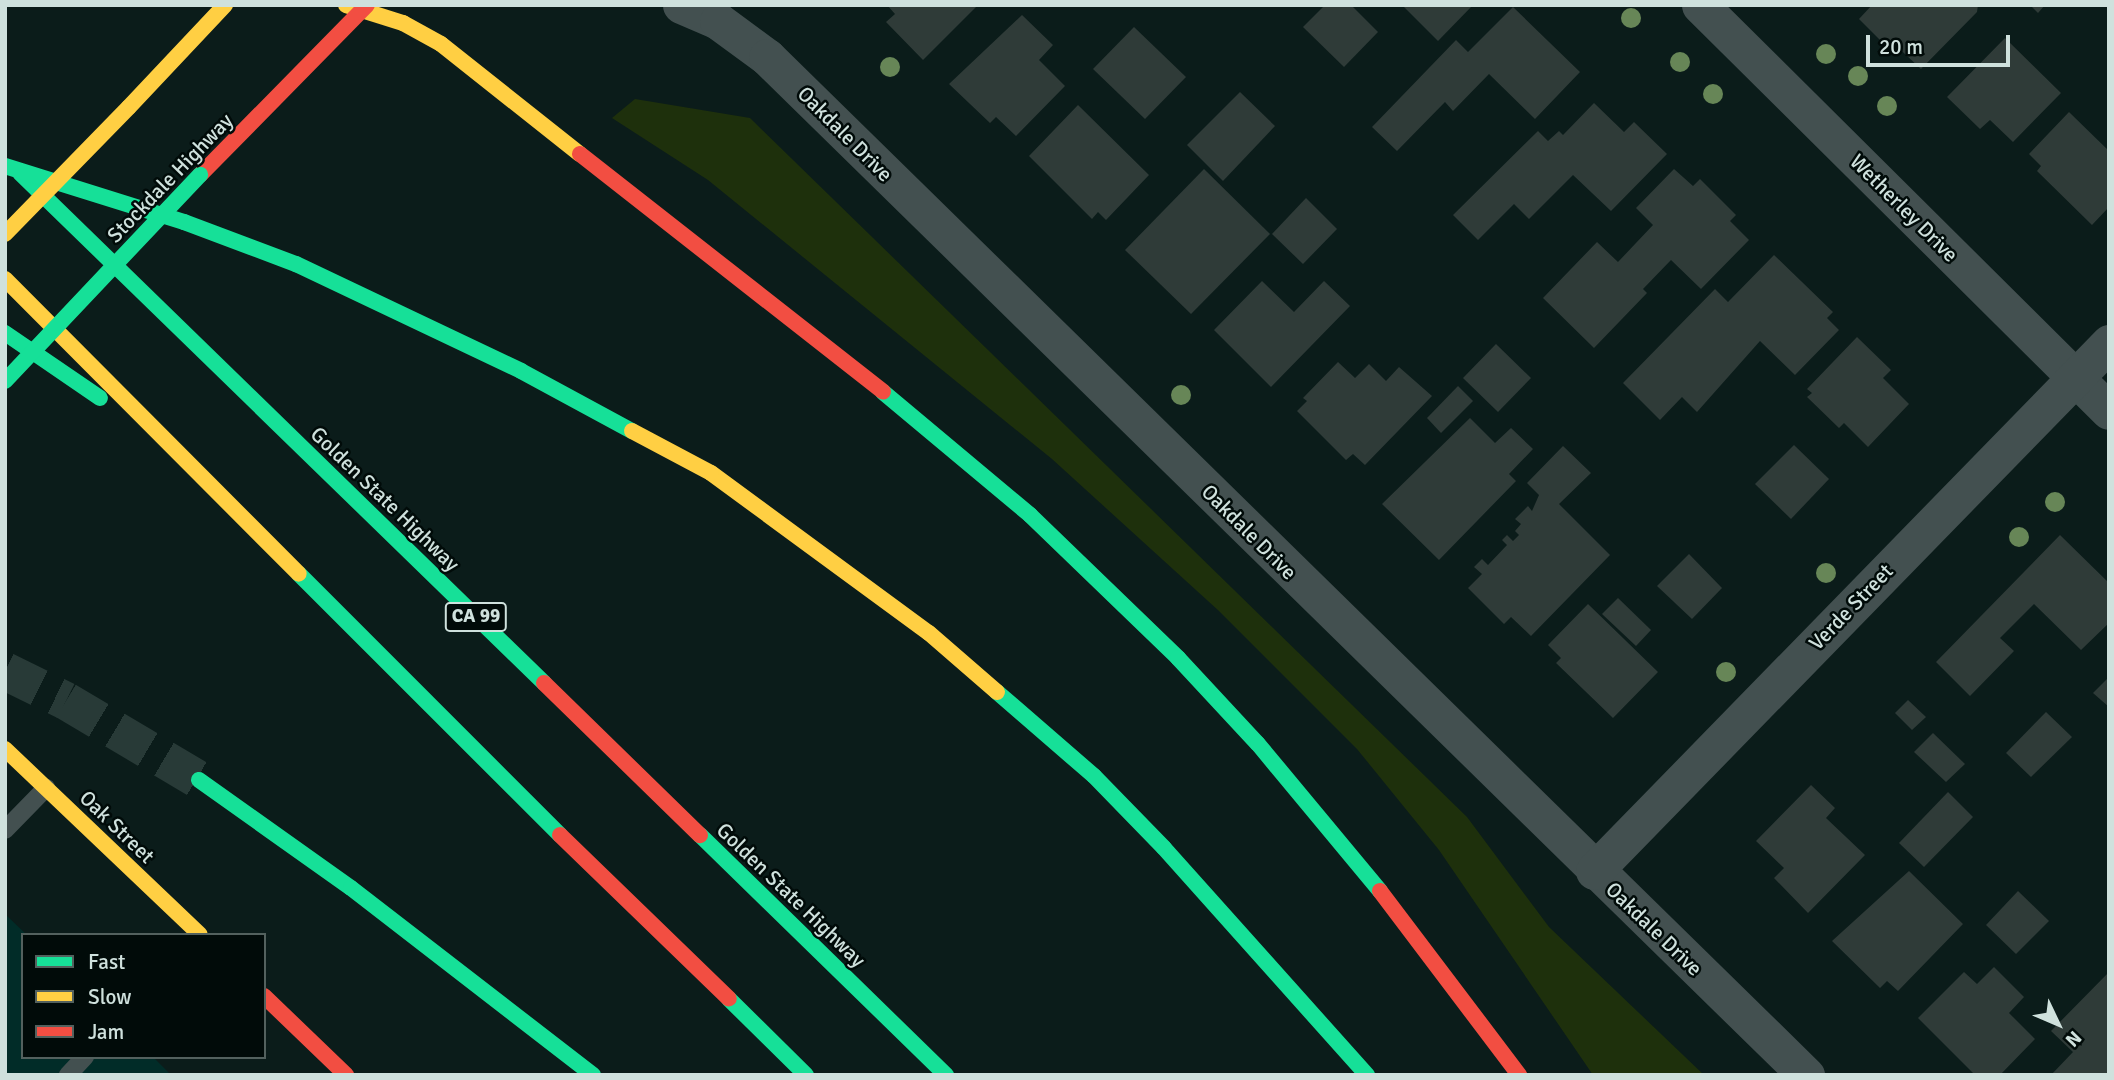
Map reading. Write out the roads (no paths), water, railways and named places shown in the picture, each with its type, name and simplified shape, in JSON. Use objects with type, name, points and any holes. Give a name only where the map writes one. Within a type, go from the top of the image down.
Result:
[{"type":"main road","points":[[5,234],[225,5]]},
{"type":"main road","points":[[346,5],[365,7],[441,44],[953,447],[1030,515],[1178,658],[1267,754],[1405,920],[1519,1075]]},
{"type":"main road","name":"Stockdale Highway","points":[[5,381],[200,175],[365,7]]},
{"type":"main road","name":"Golden State Highway","points":[[5,159],[946,1075]]},
{"type":"main road","points":[[5,166],[184,222],[296,264],[522,371],[711,472],[929,633],[1094,776],[1174,858],[1367,1075]]},
{"type":"main road","points":[[5,279],[806,1075]]},
{"type":"main road","points":[[5,332],[174,448]]},
{"type":"main road","name":"Oak Street","points":[[5,748],[198,933]]},
{"type":"main road","points":[[199,780],[351,888],[593,1075]]},
{"type":"main road","points":[[266,998],[346,1075]]},
{"type":"street","name":"Oakdale Drive","points":[[681,5],[718,21],[767,57],[1594,871],[1806,1075]]},
{"type":"street","name":"Wetherley Drive","points":[[1700,5],[2109,411]]},
{"type":"street","name":"Verde Street","points":[[1594,871],[2109,343]]},
{"type":"lane","points":[[5,830],[46,788]]},
{"type":"lane","points":[[68,1075],[83,1059]]},
{"type":"tunnel","points":[[5,671],[66,701],[199,780]]}]
